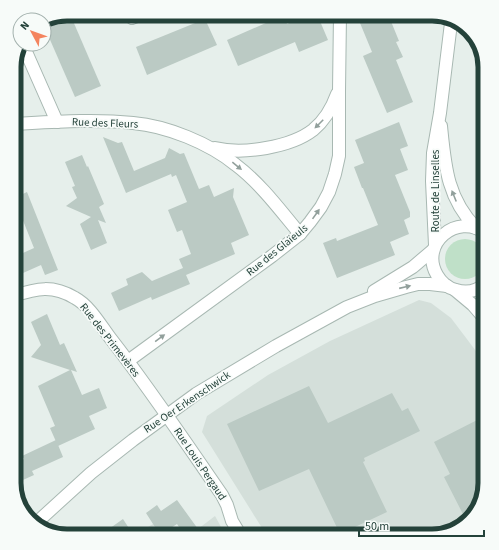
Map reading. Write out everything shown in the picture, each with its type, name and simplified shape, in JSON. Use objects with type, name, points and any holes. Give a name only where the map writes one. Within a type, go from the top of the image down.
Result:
[{"type":"street","name":"Rue des Glaïeuls","points":[[128,361],[300,234],[321,207],[329,192],[339,156],[340,21]]},
{"type":"street","name":"Route de Linselles","points":[[451,25],[440,113],[433,153],[432,181],[434,247],[432,262],[434,271],[441,281],[451,288]]},
{"type":"street","points":[[26,52],[57,122]]},
{"type":"street","points":[[204,145],[218,149],[236,151],[250,150],[285,143],[302,137],[313,130],[323,120],[339,90]]},
{"type":"street","name":"Route de Linselles","points":[[440,113],[445,162],[451,188],[463,213],[478,227]]},
{"type":"street","name":"Rue des Fleurs","points":[[21,124],[114,121],[155,127],[180,134],[223,155],[248,175],[272,200],[300,234]]},
{"type":"street","name":"Rue Oer Erkenschwick","points":[[39,520],[91,474],[133,440],[196,394],[299,332],[355,303],[409,270],[418,264],[434,247],[444,233],[457,227],[467,226],[478,230]]},
{"type":"street","name":"Rue Oer Erkenschwick","points":[[355,303],[399,288],[413,285],[430,284],[470,291],[478,289]]},
{"type":"street","name":"Rue des Primevères","points":[[21,294],[45,288],[58,290],[77,298],[90,311],[167,415]]},
{"type":"street","points":[[451,288],[473,305],[478,311]]},
{"type":"street","name":"Rue Louis Pergaud","points":[[167,415],[225,500],[232,522],[236,529]]},
{"type":"shaded area","points":[[419,300],[431,303],[451,318],[478,354],[478,489],[469,511],[460,520],[447,527],[432,529],[263,529],[202,432],[207,416],[268,375],[330,341]]},
{"type":"shaded area","points":[[215,516],[222,529],[198,529]]},
{"type":"shaded area","points":[[153,524],[156,529],[145,529]]},
{"type":"green space","points":[[465,239],[478,244],[478,274],[465,279],[454,276],[448,270],[445,259],[448,248],[454,242]]},
{"type":"building","points":[[73,21],[101,86],[75,97],[52,44],[52,23]]},
{"type":"building","points":[[200,21],[206,21],[217,45],[147,75],[136,47]]},
{"type":"building","points":[[270,21],[286,21],[287,24],[294,21],[320,21],[328,40],[299,52],[295,42],[238,66],[227,40]]},
{"type":"building","points":[[365,21],[391,21],[399,41],[396,42],[403,57],[396,60],[413,102],[387,113],[363,56],[372,52],[360,23]]},
{"type":"building","points":[[399,122],[408,146],[400,149],[408,170],[395,175],[410,212],[410,217],[404,220],[409,234],[390,242],[395,255],[337,278],[323,243],[336,238],[337,241],[378,225],[354,167],[364,163],[355,140]]},
{"type":"building","points":[[103,137],[118,143],[122,142],[134,171],[165,158],[169,148],[180,154],[184,153],[199,189],[209,185],[214,197],[234,188],[233,197],[249,235],[231,243],[235,254],[186,275],[190,284],[152,300],[151,297],[119,311],[111,293],[128,285],[126,279],[142,272],[152,281],[183,268],[179,259],[191,254],[182,230],[177,232],[168,210],[187,202],[176,175],[172,177],[171,174],[126,193]]},
{"type":"building","points":[[82,155],[104,204],[99,207],[106,223],[98,220],[107,243],[91,250],[80,224],[91,217],[66,206],[77,198],[72,187],[75,186],[65,162]]},
{"type":"building","points":[[27,192],[58,270],[45,275],[41,265],[21,274],[21,254],[34,248],[21,216],[21,195]]},
{"type":"building","points":[[47,314],[60,345],[64,343],[77,372],[71,370],[82,395],[99,388],[107,408],[89,416],[95,429],[58,446],[50,428],[55,426],[38,386],[70,370],[31,357],[41,345],[31,322]]},
{"type":"building","points":[[309,386],[328,423],[392,393],[402,411],[408,408],[420,431],[364,458],[365,461],[363,462],[387,512],[351,529],[338,529],[309,469],[259,491],[227,424]]},
{"type":"building","points":[[478,420],[478,489],[473,504],[464,517],[444,477],[450,474],[434,442]]},
{"type":"building","points":[[56,440],[63,457],[32,471],[34,475],[21,481],[21,460],[24,459],[22,456]]},
{"type":"building","points":[[177,500],[198,529],[180,529],[177,524],[169,529],[156,529],[146,513],[157,505],[161,511]]},
{"type":"building","points":[[123,519],[129,529],[109,529]]}]
